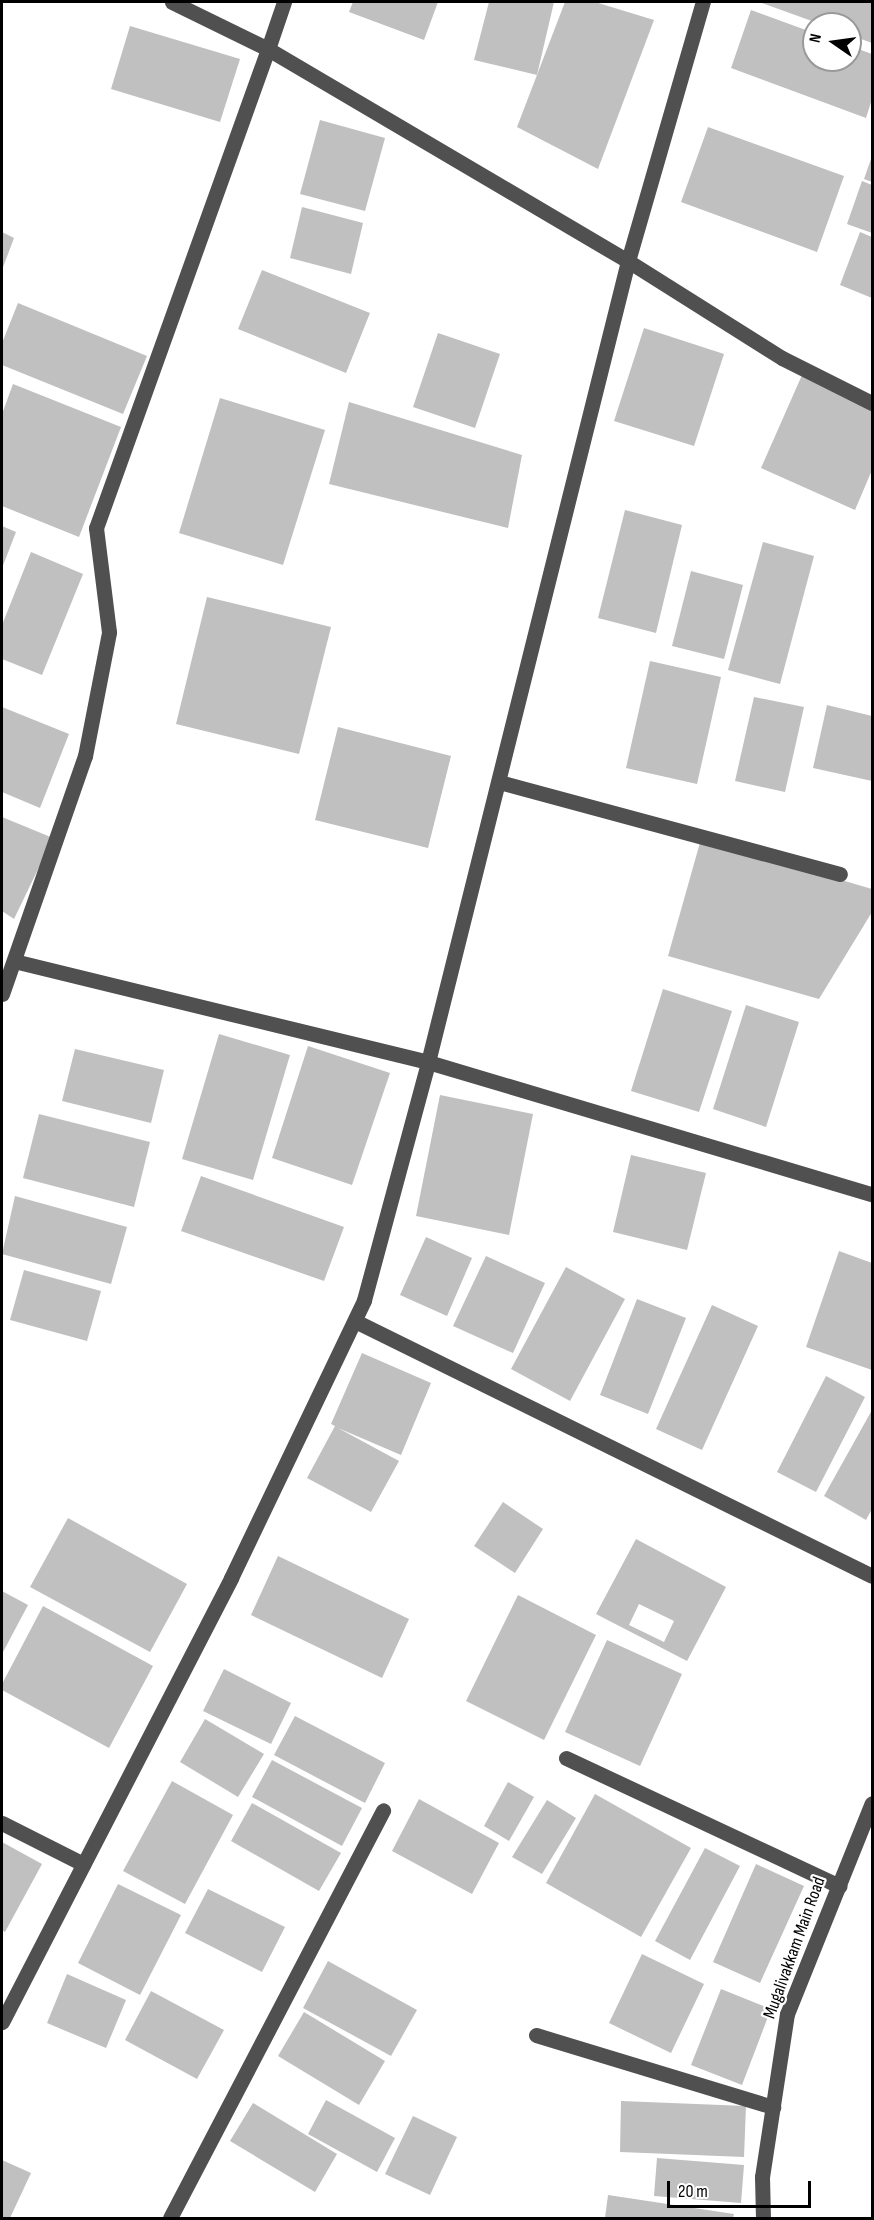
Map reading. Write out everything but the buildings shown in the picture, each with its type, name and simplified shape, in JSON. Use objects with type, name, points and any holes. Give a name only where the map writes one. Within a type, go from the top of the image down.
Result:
[{"type":"street","points":[[172,2],[268,49],[628,261],[782,358],[873,403]]},
{"type":"street","points":[[2,994],[85,756],[109,632],[96,528],[284,2]]},
{"type":"street","points":[[2,2022],[231,1578],[364,1300],[428,1062],[628,261],[703,2]]},
{"type":"street","points":[[499,782],[840,874]]},
{"type":"street","points":[[15,961],[428,1062],[873,1194]]},
{"type":"street","points":[[355,1321],[873,1576]]},
{"type":"street","points":[[566,1758],[839,1886]]},
{"type":"street","name":"Mugalivakkam Main Road","points":[[763,2218],[762,2177],[787,2014],[873,1803]]},
{"type":"street","points":[[170,2218],[382,1810]]},
{"type":"street","points":[[2,1823],[83,1864]]},
{"type":"street","points":[[536,2035],[773,2107]]}]
